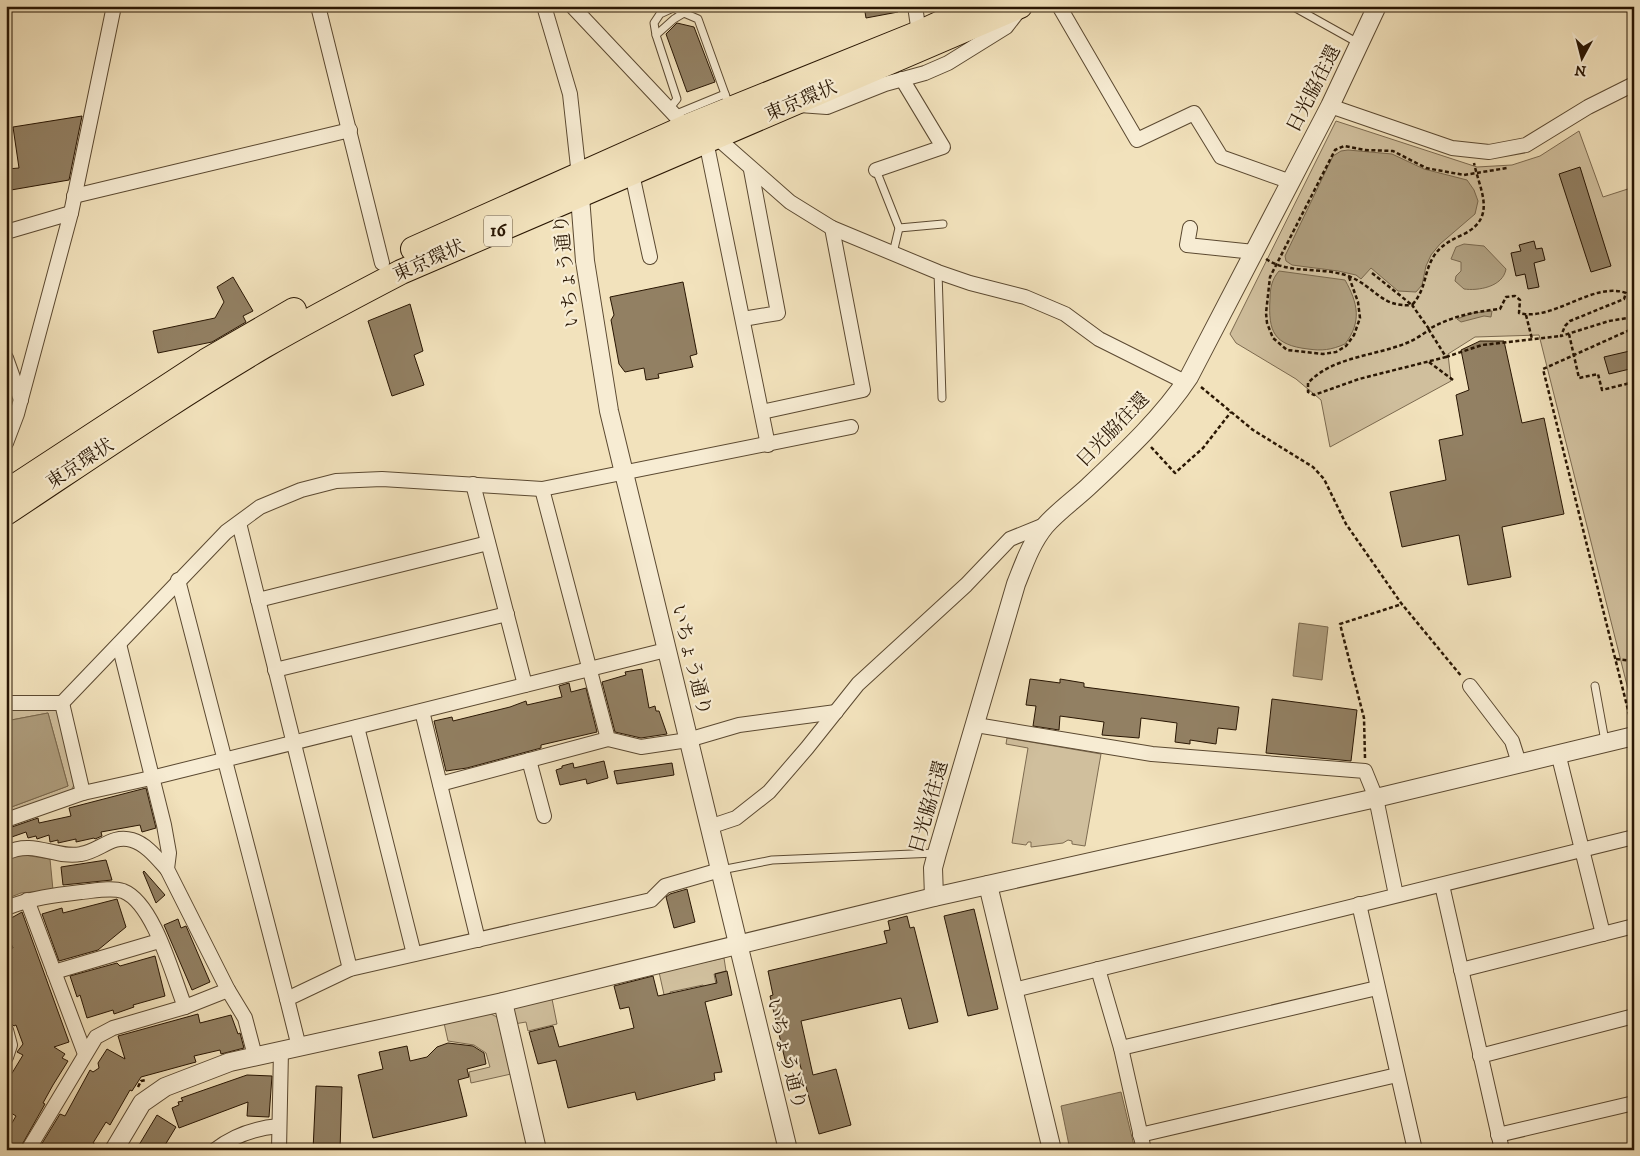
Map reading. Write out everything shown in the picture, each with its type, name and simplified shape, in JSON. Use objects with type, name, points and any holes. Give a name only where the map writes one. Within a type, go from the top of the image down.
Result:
[{"type":"highway","name":"東京環状","points":[[6,513],[189,392],[322,313],[401,272],[580,186],[676,117],[728,102],[919,33],[977,6]]},
{"type":"highway","name":"東京環状","points":[[6,492],[206,361],[280,318],[382,263],[580,186],[632,174],[1021,6]]},
{"type":"street","points":[[6,443],[22,400],[71,213],[114,6]]},
{"type":"street","points":[[318,6],[382,263]]},
{"type":"street","points":[[544,6],[570,94],[580,186]]},
{"type":"street","points":[[572,6],[676,117]]},
{"type":"street","points":[[915,6],[919,33]]},
{"type":"street","points":[[795,104],[826,107],[948,63],[1006,27],[1021,6]]},
{"type":"street","points":[[1060,6],[1137,140],[1194,114],[1221,157],[1291,182]]},
{"type":"street","name":"日光脇往還","points":[[934,897],[933,868],[936,853],[976,725],[1016,584],[1028,554],[1046,524],[1088,487],[1140,434],[1172,400],[1187,379],[1330,106],[1377,6]]},
{"type":"street","points":[[876,170],[943,147],[902,79]]},
{"type":"street","points":[[1330,106],[1452,148],[1472,152],[1489,152],[1526,145],[1588,107],[1634,84]]},
{"type":"street","points":[[74,196],[350,130]]},
{"type":"street","points":[[711,139],[790,202],[832,228],[938,272],[1025,297],[1065,314],[1099,339],[1187,379]]},
{"type":"street","points":[[711,139],[742,319],[768,445]]},
{"type":"street","points":[[742,319],[778,313],[750,170]]},
{"type":"street","points":[[632,174],[650,257]]},
{"type":"street","name":"いちょう通り","points":[[580,186],[585,261],[598,355],[623,474],[788,1150]]},
{"type":"street","points":[[6,232],[71,213]]},
{"type":"street","points":[[762,412],[863,390],[832,228]]},
{"type":"street","points":[[1190,228],[1187,245],[1254,252]]},
{"type":"street","points":[[6,358],[22,400]]},
{"type":"street","points":[[6,703],[62,703],[226,532],[260,507],[301,490],[336,481],[382,479],[542,489],[851,427]]},
{"type":"street","points":[[473,484],[525,685]]},
{"type":"street","points":[[542,489],[608,740]]},
{"type":"street","points":[[239,522],[350,969]]},
{"type":"street","points":[[709,827],[736,818],[769,792],[858,684],[966,585],[1010,539],[1046,524]]},
{"type":"street","points":[[258,600],[488,543]]},
{"type":"street","points":[[178,580],[299,1047]]},
{"type":"street","points":[[275,670],[507,614]]},
{"type":"street","points":[[119,644],[169,853],[167,868]]},
{"type":"street","points":[[6,820],[83,793],[225,760],[666,650]]},
{"type":"street","points":[[1470,686],[1512,741],[1519,763]]},
{"type":"street","points":[[62,703],[83,793]]},
{"type":"street","points":[[422,711],[478,940]]},
{"type":"street","points":[[440,784],[608,740],[641,747],[688,740],[739,725],[836,712]]},
{"type":"street","points":[[976,725],[1152,754],[1365,772],[1376,798],[1396,895]]},
{"type":"street","points":[[357,727],[414,954]]},
{"type":"street","points":[[114,1150],[142,1103],[165,1087],[230,1062],[503,1002],[934,897],[1376,798],[1605,741],[1633,729]]},
{"type":"street","points":[[1558,753],[1603,934]]},
{"type":"street","points":[[529,760],[544,816]]},
{"type":"street","points":[[1014,990],[1634,837]]},
{"type":"street","points":[[6,853],[24,847],[81,855],[107,842],[129,839],[141,843],[167,868],[228,990],[245,1018],[255,1056]]},
{"type":"street","points":[[287,999],[350,969],[651,900],[665,886],[720,870]]},
{"type":"street","points":[[988,885],[1052,1150]]},
{"type":"street","points":[[1442,885],[1502,1150]]},
{"type":"street","points":[[6,908],[27,900],[57,894],[121,890],[138,902],[154,928],[185,1007]]},
{"type":"street","points":[[27,900],[84,1054]]},
{"type":"street","points":[[1359,904],[1415,1150]]},
{"type":"street","points":[[1461,970],[1634,926]]},
{"type":"street","points":[[54,972],[159,941]]},
{"type":"street","points":[[1098,970],[1121,1048],[1144,1150]]},
{"type":"street","points":[[1121,1048],[1378,988]]},
{"type":"street","points":[[28,1150],[84,1054],[96,1037],[113,1028],[185,1007],[228,990]]},
{"type":"street","points":[[503,1002],[537,1150]]},
{"type":"street","points":[[1480,1056],[1634,1016]]},
{"type":"street","points":[[6,1030],[10,1044],[6,1057]]},
{"type":"street","points":[[279,1150],[282,1050]]},
{"type":"street","points":[[1140,1135],[1397,1075]]},
{"type":"street","points":[[1498,1135],[1634,1102]]},
{"type":"street","points":[[220,1148],[263,1128],[279,1126]]},
{"type":"lane","points":[[1292,6],[1360,44]]},
{"type":"lane","points":[[676,117],[676,99],[654,23],[660,14],[673,8],[698,19],[728,102]]},
{"type":"lane","points":[[656,34],[684,13]]},
{"type":"lane","points":[[876,170],[899,228],[893,253]]},
{"type":"lane","points":[[899,228],[943,224]]},
{"type":"lane","points":[[938,272],[942,338],[942,398]]},
{"type":"lane","points":[[1595,686],[1605,741]]},
{"type":"lane","points":[[720,870],[772,860],[936,853]]},
{"type":"path","points":[[1349,277],[1358,302],[1360,318],[1350,341],[1341,350],[1330,353],[1287,350],[1273,338],[1267,323],[1267,286],[1332,154],[1338,148],[1394,151],[1426,168],[1464,175],[1508,168]]},
{"type":"path","points":[[1412,305],[1421,294],[1428,270],[1436,253],[1448,241],[1474,227],[1483,216],[1484,201],[1472,152]]},
{"type":"path","points":[[1254,252],[1276,266],[1349,277],[1359,281],[1392,305],[1412,305]]},
{"type":"path","points":[[1372,273],[1412,305],[1446,357]]},
{"type":"path","points":[[1561,336],[1565,326],[1570,321],[1624,299],[1627,295],[1623,292],[1600,293],[1542,313],[1526,315],[1519,313],[1519,298],[1506,297],[1500,309],[1478,311],[1450,318],[1409,342],[1315,375],[1308,383],[1306,389],[1310,394],[1314,395],[1359,379],[1429,362],[1482,344],[1561,336],[1609,321],[1634,317]]},
{"type":"path","points":[[1526,315],[1532,339]]},
{"type":"path","points":[[1633,729],[1543,369],[1634,328]]},
{"type":"path","points":[[1569,334],[1580,378],[1598,374],[1602,390],[1634,382]]},
{"type":"path","points":[[1429,362],[1454,380]]},
{"type":"path","points":[[1187,379],[1253,430],[1313,467],[1324,479],[1346,524],[1402,604],[1470,686]]},
{"type":"path","points":[[1140,434],[1175,473],[1203,448],[1231,412]]},
{"type":"path","points":[[1365,772],[1364,718],[1340,624],[1402,604]]},
{"type":"path","points":[[1616,659],[1634,661]]},
{"type":"shaded area","points":[[1336,121],[1477,167],[1512,165],[1540,156],[1579,131],[1603,197],[1634,187],[1634,713],[1539,335],[1475,337],[1448,354],[1451,381],[1330,447],[1321,400],[1296,379],[1236,343],[1230,334]]},
{"type":"shaded area","points":[[1341,151],[1392,154],[1424,169],[1467,180],[1474,190],[1478,201],[1475,214],[1440,244],[1431,255],[1426,266],[1422,285],[1416,292],[1398,291],[1371,268],[1361,279],[1356,275],[1292,265],[1286,261],[1285,256],[1333,156]]},
{"type":"shaded area","points":[[1464,244],[1484,246],[1506,269],[1500,280],[1483,288],[1470,289],[1464,289],[1455,281],[1456,276],[1461,271],[1461,262],[1451,259],[1456,247]]},
{"type":"shaded area","points":[[1279,271],[1345,280],[1353,297],[1356,320],[1354,328],[1345,344],[1326,350],[1308,349],[1287,344],[1276,335],[1270,320],[1270,295],[1273,280]]},
{"type":"shaded area","points":[[1492,311],[1491,317],[1484,316],[1461,322],[1457,319],[1473,313]]},
{"type":"shaded area","points":[[1299,623],[1328,627],[1322,680],[1293,676]]},
{"type":"shaded area","points":[[6,707],[53,707],[57,710],[74,785],[71,791],[6,814],[6,809],[68,786],[48,713],[6,721]]},
{"type":"shaded area","points":[[48,713],[68,786],[6,809],[6,721]]},
{"type":"shaded area","points":[[1007,738],[1101,754],[1085,846],[1072,844],[1072,841],[1068,840],[1063,843],[1031,847],[1031,842],[1028,842],[1026,845],[1012,843],[1028,748],[1006,744]]},
{"type":"shaded area","points":[[18,854],[50,859],[53,890],[21,893],[6,899],[6,859]]},
{"type":"shaded area","points":[[724,958],[726,971],[714,974],[717,989],[705,991],[703,985],[670,992],[675,1016],[669,1017],[659,972]]},
{"type":"shaded area","points":[[552,999],[557,1024],[528,1031],[526,1022],[514,1024],[512,1014],[515,1007]]},
{"type":"shaded area","points":[[489,1013],[497,1017],[511,1074],[471,1083],[469,1072],[490,1067],[486,1053],[474,1045],[448,1041],[444,1023]]},
{"type":"shaded area","points":[[1121,1092],[1135,1150],[1070,1150],[1061,1106]]},
{"type":"building","points":[[864,6],[898,6],[898,12],[866,18]]},
{"type":"building","points":[[677,23],[694,27],[715,82],[687,92],[666,34]]},
{"type":"building","points":[[82,116],[69,180],[11,190],[7,169],[19,168],[13,127]]},
{"type":"building","points":[[1580,167],[1611,266],[1591,272],[1559,174]]},
{"type":"building","points":[[1534,241],[1536,249],[1542,248],[1545,260],[1534,263],[1539,287],[1528,289],[1525,274],[1516,276],[1511,253],[1521,251],[1519,245]]},
{"type":"building","points":[[233,277],[253,311],[243,316],[246,322],[212,342],[158,353],[153,331],[215,318],[224,302],[217,287]]},
{"type":"building","points":[[683,282],[697,354],[690,356],[693,367],[658,374],[659,378],[646,380],[644,368],[625,372],[619,364],[611,320],[614,315],[610,297]]},
{"type":"building","points":[[410,304],[423,351],[414,355],[424,385],[392,396],[368,321]]},
{"type":"building","points":[[1480,341],[1504,341],[1522,423],[1544,418],[1564,514],[1502,527],[1511,577],[1468,585],[1459,535],[1402,547],[1390,492],[1446,480],[1439,440],[1463,435],[1456,395],[1469,390],[1461,350]]},
{"type":"building","points":[[1634,350],[1634,368],[1609,374],[1604,357]]},
{"type":"building","points":[[642,669],[649,708],[655,706],[656,711],[659,711],[667,734],[641,738],[615,732],[602,682],[626,675],[625,672]]},
{"type":"building","points":[[1030,679],[1060,683],[1060,679],[1084,683],[1084,687],[1239,707],[1236,730],[1218,728],[1216,744],[1190,740],[1190,744],[1175,742],[1177,723],[1141,718],[1139,738],[1102,735],[1104,722],[1060,716],[1059,730],[1033,726],[1036,706],[1026,705]]},
{"type":"building","points":[[569,683],[571,692],[586,688],[597,732],[541,745],[541,748],[467,768],[446,771],[434,721],[452,717],[453,721],[510,707],[526,701],[527,705],[562,697],[559,686]]},
{"type":"building","points":[[1272,699],[1357,710],[1351,761],[1266,753]]},
{"type":"building","points":[[604,761],[608,778],[587,784],[586,779],[560,785],[556,770],[562,768],[562,766],[573,763],[574,768]]},
{"type":"building","points":[[672,763],[674,775],[617,784],[614,771]]},
{"type":"building","points":[[146,788],[156,828],[142,832],[140,825],[101,832],[102,836],[95,839],[76,842],[76,839],[58,843],[58,840],[50,842],[49,835],[37,839],[36,836],[28,838],[26,832],[6,839],[6,829],[38,818],[39,823],[71,816],[69,808]]},
{"type":"building","points":[[106,860],[112,880],[63,885],[61,867]]},
{"type":"building","points":[[143,872],[165,895],[156,903]]},
{"type":"building","points":[[687,889],[695,922],[674,928],[666,897]]},
{"type":"building","points":[[117,899],[126,927],[98,950],[59,961],[42,914],[62,908],[63,913]]},
{"type":"building","points":[[974,909],[998,1009],[968,1016],[944,916]]},
{"type":"building","points":[[22,912],[69,1042],[54,1047],[65,1054],[62,1058],[68,1061],[43,1103],[45,1104],[19,1150],[6,1150],[6,1133],[16,1116],[6,1110],[6,1083],[23,1055],[17,1052],[23,1044],[16,1025],[14,1026],[9,1022],[6,1014],[6,950],[13,948],[6,932],[6,921]]},
{"type":"building","points":[[907,916],[910,928],[914,927],[938,1022],[909,1029],[901,998],[801,1021],[813,1075],[836,1069],[851,1125],[819,1134],[799,1061],[786,1064],[770,996],[773,995],[768,971],[887,943],[884,931],[890,930],[888,921]]},
{"type":"building","points":[[178,919],[181,928],[186,926],[210,982],[192,990],[164,925]]},
{"type":"building","points":[[155,956],[165,996],[133,1005],[134,1007],[114,1014],[113,1010],[87,1018],[80,995],[77,997],[70,976],[117,963],[120,966]]},
{"type":"building","points":[[727,971],[732,995],[705,1002],[722,1072],[714,1073],[715,1080],[637,1100],[635,1092],[568,1108],[556,1060],[538,1064],[529,1032],[553,1026],[559,1047],[634,1028],[629,1007],[620,1009],[614,986],[653,976],[658,996],[717,983],[715,974]]},
{"type":"building","points":[[198,1014],[200,1023],[231,1015],[238,1034],[240,1033],[244,1048],[221,1054],[220,1050],[194,1056],[196,1062],[141,1077],[132,1091],[130,1090],[110,1125],[106,1122],[93,1143],[103,1150],[38,1150],[60,1114],[65,1116],[90,1070],[93,1072],[99,1068],[98,1063],[107,1049],[125,1059],[118,1036]]},
{"type":"building","points":[[448,1043],[473,1046],[484,1053],[486,1064],[467,1069],[469,1077],[458,1080],[467,1116],[373,1138],[358,1075],[383,1069],[379,1052],[407,1046],[410,1061],[427,1057],[437,1047]]},
{"type":"building","points":[[247,1075],[272,1076],[269,1117],[247,1116],[248,1102],[179,1128],[172,1108],[179,1105],[178,1102],[183,1101],[181,1098]]},
{"type":"building","points":[[316,1086],[342,1087],[340,1150],[313,1150]]},
{"type":"building","points":[[157,1115],[176,1127],[162,1150],[136,1150]]}]
